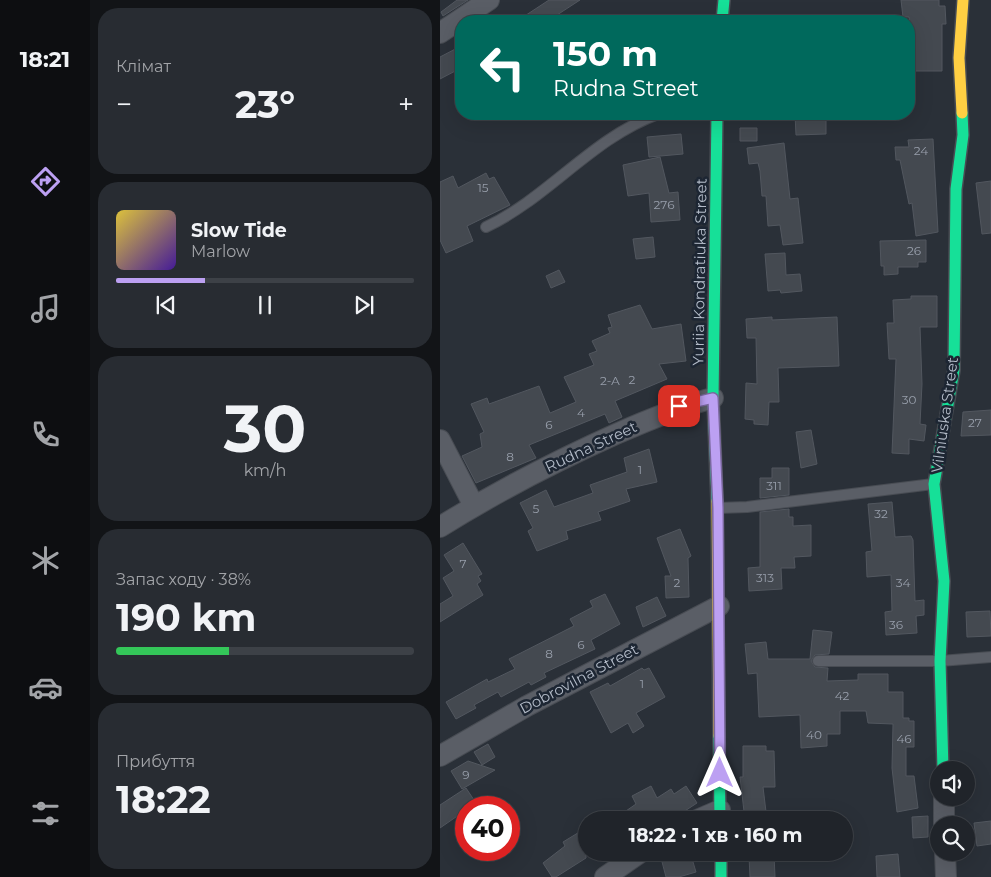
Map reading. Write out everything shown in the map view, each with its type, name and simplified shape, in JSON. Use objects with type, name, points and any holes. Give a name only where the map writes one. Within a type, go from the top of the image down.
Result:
[{"type":"street","points":[[467,15],[489,0]]},
{"type":"street","points":[[723,15],[724,0]]},
{"type":"street","name":"Vilniuska Street","points":[[943,761],[940,661],[944,581],[934,484],[954,370],[956,188],[962,135],[960,58],[963,0]]},
{"type":"street","points":[[440,33],[455,23]]},
{"type":"street","name":"Yuriia Kondratiuka Street","points":[[717,120],[713,398],[718,508],[720,811]]},
{"type":"street","name":"Rudna Street","points":[[440,527],[474,506],[577,452],[679,406],[713,398]]},
{"type":"street","points":[[440,440],[474,506]]},
{"type":"street","name":"Dobrovilna Street","points":[[440,756],[527,706],[719,606]]},
{"type":"street","points":[[605,877],[628,861]]},
{"type":"street","points":[[721,861],[721,877]]},
{"type":"street","points":[[945,861],[946,877]]},
{"type":"lane","points":[[486,227],[525,205],[568,168],[642,120]]},
{"type":"lane","points":[[718,508],[747,508],[934,484]]},
{"type":"lane","points":[[818,661],[940,661],[991,657]]},
{"type":"building","points":[[457,0],[468,0],[443,16],[441,12]]},
{"type":"building","points":[[549,0],[580,0],[557,15],[526,15]]},
{"type":"building","points":[[901,0],[939,0],[939,6],[945,6],[946,24],[942,24],[942,71],[915,71],[915,15],[903,15]]},
{"type":"building","points":[[455,49],[455,71],[440,79],[440,57]]},
{"type":"building","points":[[795,120],[826,120],[826,134],[796,135]]},
{"type":"building","points":[[740,128],[757,128],[757,141],[740,141]]},
{"type":"building","points":[[681,134],[683,154],[649,157],[647,137]]},
{"type":"building","points":[[933,139],[938,232],[916,236],[912,203],[909,204],[900,160],[896,160],[895,147],[909,147],[908,140]]},
{"type":"building","points":[[784,143],[790,199],[798,198],[803,243],[783,245],[780,225],[768,226],[766,196],[762,196],[758,163],[749,164],[747,148]]},
{"type":"building","points":[[660,157],[669,193],[678,192],[680,220],[651,222],[649,193],[628,196],[623,165]]},
{"type":"building","points":[[486,173],[489,179],[494,177],[510,205],[467,226],[473,241],[446,253],[440,240],[440,182],[453,176],[458,188]]},
{"type":"building","points":[[991,181],[991,233],[982,234],[976,183]]},
{"type":"building","points":[[653,237],[655,257],[636,259],[633,239]]},
{"type":"building","points":[[926,240],[926,262],[918,262],[918,267],[898,267],[898,274],[884,275],[884,266],[881,266],[880,241]]},
{"type":"building","points":[[785,253],[786,275],[800,274],[802,291],[781,293],[780,290],[768,291],[765,254]]},
{"type":"building","points":[[559,270],[565,282],[551,288],[546,276]]},
{"type":"building","points":[[911,296],[937,296],[937,327],[920,327],[922,384],[920,424],[926,425],[924,441],[909,439],[909,454],[892,453],[896,359],[889,359],[887,323],[894,323],[893,300],[911,299]]},
{"type":"building","points":[[640,305],[652,329],[681,324],[686,361],[659,364],[667,379],[615,401],[622,417],[609,423],[605,414],[529,445],[536,458],[476,483],[462,456],[482,447],[480,434],[484,432],[471,404],[487,398],[489,404],[539,386],[550,413],[576,402],[564,377],[594,365],[589,354],[597,351],[592,341],[610,333],[608,328],[612,327],[608,315]]},
{"type":"building","points":[[772,317],[772,320],[837,317],[839,366],[778,368],[779,402],[769,402],[768,425],[754,424],[754,420],[745,419],[746,383],[757,384],[756,338],[747,338],[746,319]]},
{"type":"building","points":[[991,410],[991,435],[961,436],[963,412]]},
{"type":"building","points":[[811,430],[817,464],[801,468],[796,432]]},
{"type":"building","points":[[649,449],[657,482],[626,489],[630,501],[598,512],[601,520],[566,531],[568,539],[537,551],[528,531],[533,528],[520,503],[546,490],[554,507],[593,493],[590,485],[627,472],[624,458]]},
{"type":"building","points":[[772,468],[789,468],[789,495],[760,498],[760,478],[772,478]]},
{"type":"building","points":[[892,502],[895,537],[911,536],[913,540],[915,601],[924,600],[924,615],[916,616],[917,633],[886,635],[885,612],[892,611],[891,575],[867,577],[866,552],[872,551],[868,504]]},
{"type":"building","points":[[789,509],[789,517],[793,517],[793,526],[811,525],[811,556],[794,557],[795,568],[781,568],[782,589],[749,591],[748,568],[760,567],[760,512]]},
{"type":"building","points":[[680,529],[691,556],[688,558],[689,597],[666,598],[665,576],[671,576],[657,538]]},
{"type":"building","points":[[463,543],[482,574],[478,576],[481,581],[477,584],[483,595],[440,622],[440,604],[453,596],[443,578],[454,571],[444,555]]},
{"type":"building","points":[[605,594],[620,624],[591,640],[595,649],[544,673],[546,677],[531,685],[529,682],[501,697],[498,692],[474,705],[476,708],[456,719],[446,702],[487,679],[488,682],[515,669],[509,659],[574,626],[570,619],[593,607],[590,601]]},
{"type":"building","points":[[657,597],[666,616],[643,627],[636,607]]},
{"type":"building","points":[[990,611],[991,636],[967,637],[966,612]]},
{"type":"building","points":[[813,630],[832,632],[829,654],[815,655],[811,661],[815,667],[828,668],[827,681],[858,680],[858,674],[888,674],[888,692],[903,692],[903,718],[909,718],[909,721],[914,721],[914,747],[906,747],[906,776],[914,776],[918,808],[897,812],[892,768],[893,724],[868,723],[866,711],[840,711],[840,734],[827,734],[827,746],[801,748],[800,715],[759,717],[757,673],[748,674],[745,644],[766,642],[768,659],[810,659]]},
{"type":"building","points":[[642,668],[644,670],[649,668],[665,697],[636,713],[644,726],[633,733],[628,723],[611,733],[590,692],[608,683],[610,686]]},
{"type":"building","points":[[488,744],[495,757],[482,765],[474,752]]},
{"type":"building","points":[[743,746],[766,746],[766,751],[774,751],[775,787],[763,787],[766,811],[744,811],[740,777],[743,777]]},
{"type":"building","points":[[468,761],[495,770],[462,789],[451,771]]},
{"type":"building","points":[[651,786],[657,798],[671,789],[674,794],[686,786],[697,803],[685,811],[626,811],[636,804],[632,796]]},
{"type":"building","points":[[466,788],[471,796],[455,796],[455,818],[440,828],[440,805]]},
{"type":"building","points":[[928,816],[928,837],[913,838],[912,817]]},
{"type":"building","points":[[991,821],[991,844],[977,846],[975,823]]},
{"type":"building","points":[[578,833],[578,861],[581,861],[556,877],[552,877],[543,863],[565,846],[563,842]]},
{"type":"building","points":[[898,854],[900,877],[877,877],[876,856]]},
{"type":"building","points":[[662,861],[693,861],[696,872],[679,877],[666,877]]},
{"type":"building","points":[[749,861],[774,861],[775,877],[750,877]]},
{"type":"traffic: fast","points":[[723,15],[724,0]]},
{"type":"traffic: fast","points":[[943,761],[940,661],[944,581],[934,484],[954,370],[956,189],[963,135],[962,113]]},
{"type":"traffic: fast","points":[[717,120],[713,398],[717,501]]},
{"type":"traffic: fast","points":[[719,736],[720,811]]},
{"type":"traffic: fast","points":[[721,861],[721,877]]},
{"type":"traffic: slow","points":[[962,113],[959,58],[963,0]]},
{"type":"traffic: slow","points":[[717,501],[719,736]]},
{"type":"route","points":[[679,406],[713,398],[718,508],[720,773]]}]
